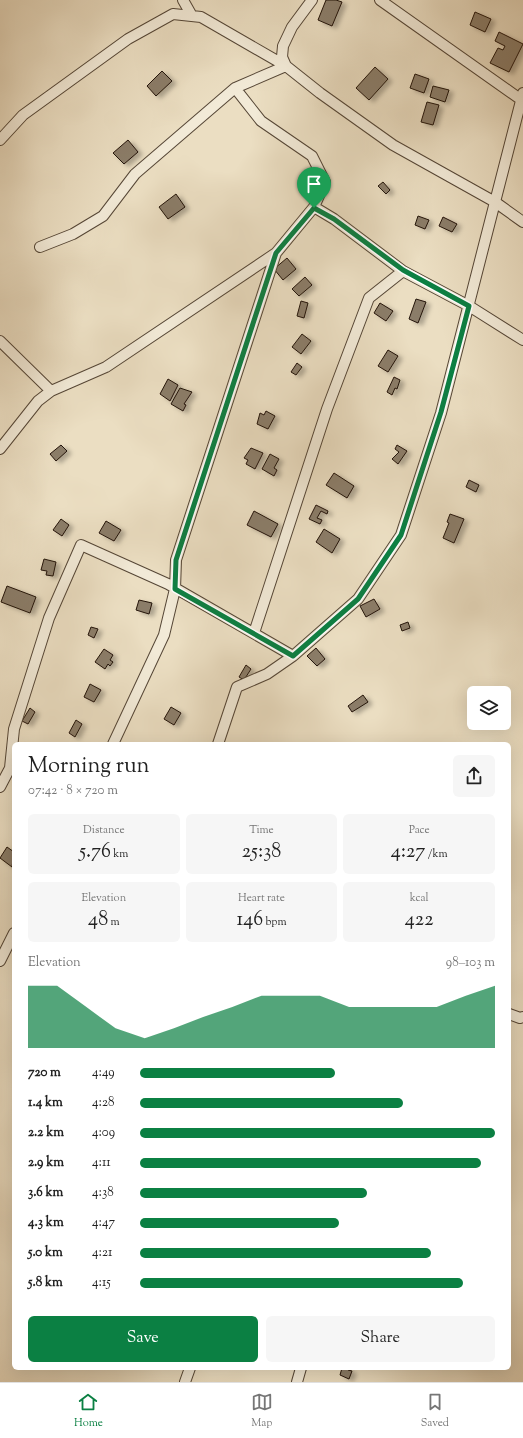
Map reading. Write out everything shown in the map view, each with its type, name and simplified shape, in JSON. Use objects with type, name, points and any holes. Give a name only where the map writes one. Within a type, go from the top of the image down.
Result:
[{"type":"street","points":[[183,0],[192,16]]},
{"type":"street","points":[[286,66],[282,58],[284,46],[292,27],[312,0]]},
{"type":"street","points":[[219,742],[237,687],[266,674],[293,656],[358,599],[401,535],[441,412],[522,98],[380,0]]},
{"type":"street","points":[[0,140],[23,115],[128,39],[173,14],[201,17],[286,66],[320,93],[393,145],[495,202],[523,222]]},
{"type":"street","points":[[40,247],[73,234],[104,216],[135,174],[235,88],[286,66]]},
{"type":"street","points":[[0,449],[38,401],[51,391],[106,367],[276,253],[314,208],[325,182],[312,156],[262,121],[235,88]]},
{"type":"street","points":[[314,208],[334,219],[403,270],[469,306],[523,340]]},
{"type":"street","points":[[114,742],[164,635],[175,589],[176,560],[276,253]]},
{"type":"street","points":[[254,633],[327,409],[369,298],[403,270]]},
{"type":"street","points":[[0,341],[51,391]]},
{"type":"street","points":[[13,742],[14,729],[49,618],[81,545],[175,589],[293,656]]},
{"type":"street","points":[[0,787],[10,768],[12,748]]},
{"type":"street","points":[[0,961],[12,937]]},
{"type":"street","points":[[511,1015],[520,1018],[523,1017]]},
{"type":"street","points":[[185,1382],[189,1370]]},
{"type":"street","points":[[297,1382],[300,1370]]},
{"type":"building","points":[[326,0],[336,0],[342,2],[332,26],[318,20]]},
{"type":"building","points":[[475,12],[491,19],[485,32],[470,25]]},
{"type":"building","points":[[499,32],[523,44],[509,72],[490,63],[498,48],[503,50],[505,46],[495,41]]},
{"type":"building","points":[[375,67],[388,79],[369,100],[356,88]]},
{"type":"building","points":[[162,71],[172,81],[156,96],[147,86]]},
{"type":"building","points":[[415,74],[429,79],[424,93],[410,88]]},
{"type":"building","points":[[433,86],[449,90],[445,102],[430,97]]},
{"type":"building","points":[[427,102],[439,105],[433,125],[421,122]]},
{"type":"building","points":[[128,140],[138,152],[124,164],[113,153]]},
{"type":"building","points":[[383,182],[390,190],[386,194],[378,186]]},
{"type":"building","points":[[176,194],[185,207],[168,219],[159,207]]},
{"type":"building","points":[[418,216],[429,220],[425,229],[415,225]]},
{"type":"building","points":[[443,217],[457,224],[452,232],[439,226]]},
{"type":"building","points":[[287,258],[296,269],[283,280],[274,269]]},
{"type":"building","points":[[305,277],[312,285],[299,296],[292,289]]},
{"type":"building","points":[[416,299],[426,302],[418,323],[409,319]]},
{"type":"building","points":[[301,301],[308,303],[304,318],[297,316]]},
{"type":"building","points":[[380,303],[393,311],[386,321],[374,313]]},
{"type":"building","points":[[302,334],[311,341],[301,354],[292,347]]},
{"type":"building","points":[[388,350],[398,356],[388,372],[378,366]]},
{"type":"building","points":[[297,363],[302,367],[296,375],[291,372]]},
{"type":"building","points":[[394,377],[400,380],[397,389],[395,388],[392,395],[387,392]]},
{"type":"building","points":[[168,379],[178,385],[170,401],[160,394]]},
{"type":"building","points":[[180,388],[192,392],[184,404],[186,405],[183,411],[171,404]]},
{"type":"building","points":[[266,411],[275,416],[268,429],[257,424],[260,413],[264,415]]},
{"type":"building","points":[[61,445],[67,451],[56,461],[50,454]]},
{"type":"building","points":[[397,445],[407,451],[398,464],[392,459],[399,452],[395,449]]},
{"type":"building","points":[[251,448],[263,453],[255,469],[246,464],[248,460],[244,458]]},
{"type":"building","points":[[270,454],[279,459],[274,468],[277,470],[274,476],[262,469]]},
{"type":"building","points":[[334,473],[354,486],[347,498],[326,485]]},
{"type":"building","points":[[469,480],[479,485],[476,492],[466,487]]},
{"type":"building","points":[[316,505],[328,511],[327,514],[321,511],[317,518],[322,520],[320,524],[309,519]]},
{"type":"building","points":[[254,511],[278,524],[271,537],[247,525]]},
{"type":"building","points":[[450,514],[464,519],[454,543],[443,538],[449,523],[447,522]]},
{"type":"building","points":[[61,519],[69,525],[62,536],[53,530]]},
{"type":"building","points":[[106,521],[121,530],[114,541],[99,533]]},
{"type":"building","points":[[324,529],[340,539],[332,553],[316,542]]},
{"type":"building","points":[[44,559],[56,562],[53,576],[46,575],[47,571],[41,570]]},
{"type":"building","points":[[7,586],[36,597],[30,613],[1,602]]},
{"type":"building","points":[[374,599],[380,609],[366,617],[360,606]]},
{"type":"building","points":[[139,600],[152,603],[149,614],[136,610]]},
{"type":"building","points":[[408,622],[410,628],[402,631],[400,625]]},
{"type":"building","points":[[91,627],[98,629],[94,638],[88,635]]},
{"type":"building","points":[[316,648],[325,659],[317,666],[307,656]]},
{"type":"building","points":[[104,649],[113,655],[110,660],[113,662],[110,666],[108,664],[105,669],[95,662]]},
{"type":"building","points":[[246,665],[251,669],[244,680],[239,677]]},
{"type":"building","points":[[90,684],[101,690],[94,702],[84,697]]},
{"type":"building","points":[[363,695],[368,702],[352,712],[348,706]]},
{"type":"building","points":[[171,707],[181,713],[174,725],[164,719]]},
{"type":"building","points":[[30,708],[35,712],[28,724],[22,721]]},
{"type":"building","points":[[76,720],[82,724],[75,737],[69,733]]},
{"type":"building","points":[[7,847],[12,851],[12,867],[0,858]]},
{"type":"building","points":[[341,1370],[352,1371],[349,1379],[340,1375]]},
{"type":"route","points":[[314,208],[334,219],[403,270],[469,306],[441,412],[401,535],[358,599],[293,656],[175,589],[176,560],[276,253],[314,208]]}]
